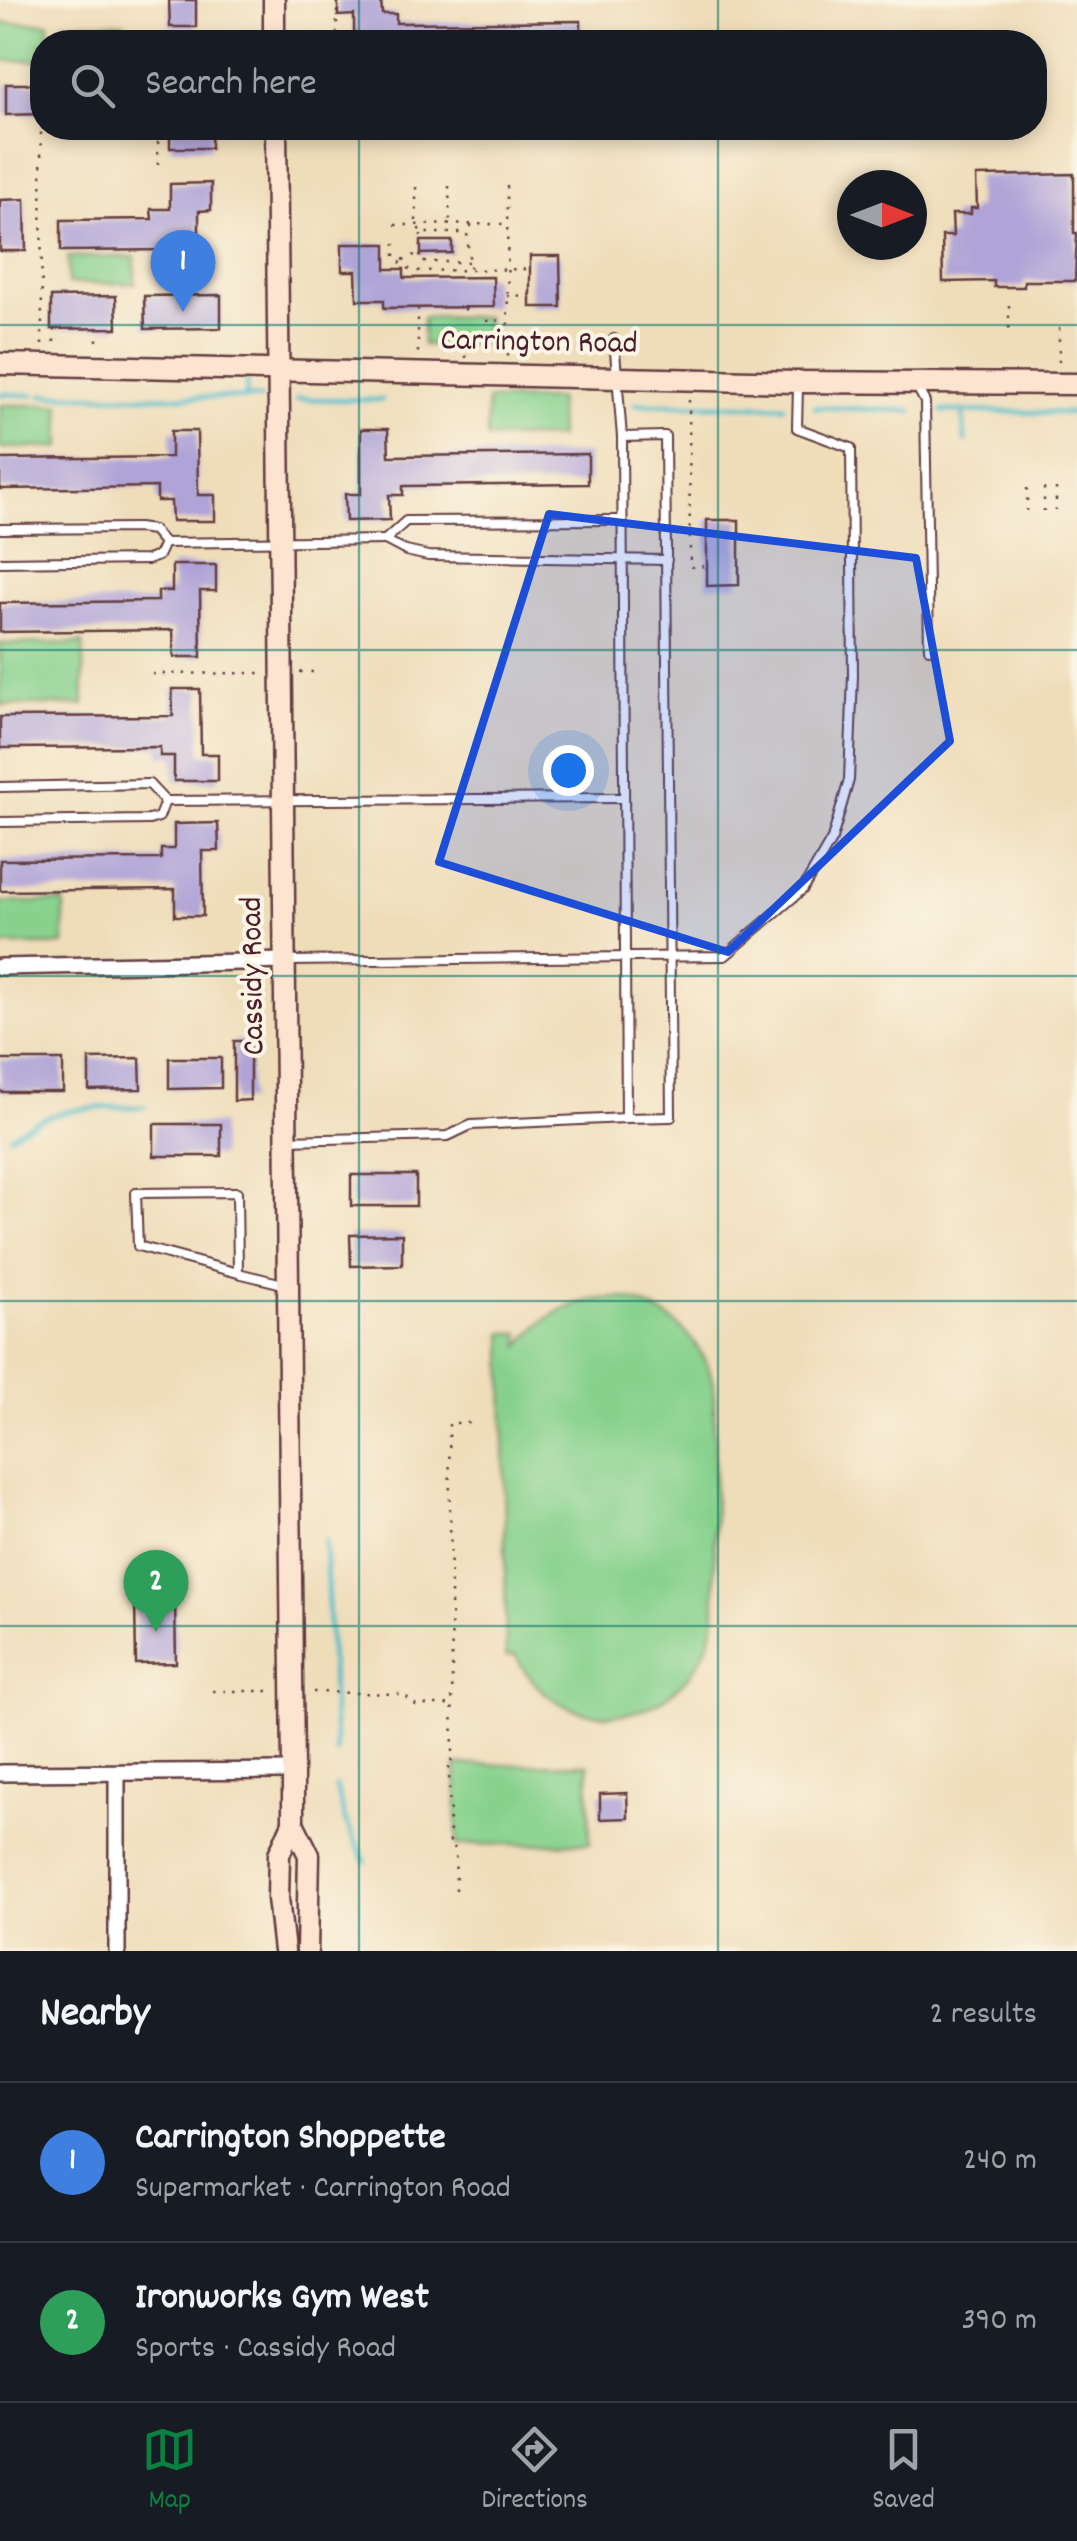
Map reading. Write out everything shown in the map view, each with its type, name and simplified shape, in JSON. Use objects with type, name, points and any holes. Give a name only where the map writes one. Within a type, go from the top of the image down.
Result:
[{"type":"street","points":[[274,0],[274,30]]},
{"type":"street","name":"Cassidy Road","points":[[276,140],[293,1771],[293,1823],[278,1854],[284,1951]]},
{"type":"street","name":"Carrington Road","points":[[0,364],[798,382],[1077,384]]},
{"type":"street","points":[[0,967],[286,961]]},
{"type":"street","points":[[0,1773],[293,1771]]},
{"type":"street","points":[[117,1773],[117,1951]]},
{"type":"street","name":"Cassidy Road","points":[[293,1823],[309,1855],[307,1951]]},
{"type":"lane","points":[[614,340],[622,436],[626,1118]]},
{"type":"lane","points":[[914,381],[925,402],[928,649]]},
{"type":"lane","points":[[286,961],[725,956],[803,889],[832,838],[849,780],[853,675],[851,448],[796,428],[798,382]]},
{"type":"lane","points":[[286,1140],[448,1136],[470,1125],[671,1118],[666,436],[622,436]]},
{"type":"lane","points":[[385,540],[406,521],[622,520]]},
{"type":"lane","points":[[0,529],[138,528],[153,530],[164,544]]},
{"type":"lane","points":[[164,544],[385,540],[428,556],[666,560]]},
{"type":"lane","points":[[0,562],[148,560],[158,556],[164,544]]},
{"type":"lane","points":[[0,787],[150,784],[165,801],[622,798]]},
{"type":"lane","points":[[0,822],[149,820],[159,817],[165,801]]},
{"type":"lane","points":[[238,1273],[236,1192],[136,1194],[138,1246],[238,1273],[287,1284]]},
{"type":"path","points":[[337,0],[338,30]]},
{"type":"path","points":[[40,366],[41,140]]},
{"type":"path","points":[[158,140],[158,166]]},
{"type":"path","points":[[450,186],[450,224]]},
{"type":"path","points":[[507,186],[508,374]]},
{"type":"path","points":[[416,187],[416,225],[422,233],[420,262],[469,262]]},
{"type":"path","points":[[470,270],[467,233],[472,224]]},
{"type":"path","points":[[394,225],[505,224]]},
{"type":"path","points":[[422,233],[467,233]]},
{"type":"path","points":[[395,242],[395,258],[412,271],[530,268]]},
{"type":"path","points":[[400,261],[420,253]]},
{"type":"path","points":[[507,296],[530,295]]},
{"type":"path","points":[[1009,305],[1009,328]]},
{"type":"path","points":[[418,308],[418,372]]},
{"type":"path","points":[[464,308],[464,317]]},
{"type":"path","points":[[486,321],[507,320]]},
{"type":"path","points":[[1058,328],[1059,362]]},
{"type":"path","points":[[689,396],[690,567],[707,566]]},
{"type":"path","points":[[1027,488],[1027,511]]},
{"type":"path","points":[[1044,488],[1044,510]]},
{"type":"path","points":[[1056,488],[1056,510]]},
{"type":"path","points":[[152,674],[319,672]]},
{"type":"path","points":[[456,1890],[455,1848],[450,1848],[450,1424],[470,1424],[470,1419]]},
{"type":"path","points":[[213,1692],[403,1694],[416,1705],[452,1705]]},
{"type":"highlighted area","points":[[549,514],[916,558],[950,741],[728,952],[439,862]]},
{"type":"green space","points":[[0,23],[49,23],[49,30],[30,30],[30,60],[0,61]]},
{"type":"green space","points":[[64,23],[124,23],[124,30],[64,30]]},
{"type":"green space","points":[[68,257],[135,257],[135,283],[68,284]]},
{"type":"green space","points":[[423,317],[486,317],[486,344],[423,345]]},
{"type":"green space","points":[[558,399],[559,437],[487,438],[487,400]]},
{"type":"green space","points":[[0,405],[60,405],[61,447],[0,448]]},
{"type":"green space","points":[[83,643],[84,705],[0,705],[0,644]]},
{"type":"green space","points":[[0,902],[64,902],[64,945],[0,945]]},
{"type":"green space","points":[[623,1298],[655,1310],[681,1328],[700,1352],[714,1384],[715,1618],[703,1654],[683,1682],[657,1702],[628,1713],[597,1715],[566,1706],[539,1687],[516,1656],[506,1656],[503,1333],[520,1333],[520,1346],[541,1324],[565,1308],[592,1300]]},
{"type":"green space","points":[[588,1764],[590,1843],[457,1845],[456,1765]]},
{"type":"building","points":[[169,0],[196,0],[196,27],[170,27]]},
{"type":"building","points":[[338,0],[381,0],[382,14],[396,14],[396,23],[581,21],[581,30],[354,30],[354,15],[338,16]]},
{"type":"building","points":[[6,84],[30,84],[30,114],[6,115]]},
{"type":"building","points":[[170,140],[211,140],[211,148],[170,148]]},
{"type":"building","points":[[1074,174],[1075,281],[1024,281],[1024,287],[994,287],[994,281],[943,282],[942,236],[953,236],[952,214],[971,214],[971,208],[977,208],[976,176]]},
{"type":"building","points":[[211,183],[211,210],[199,211],[199,240],[172,240],[172,250],[61,251],[61,220],[152,219],[151,209],[170,209],[170,184]]},
{"type":"building","points":[[25,199],[26,251],[0,251],[0,200]]},
{"type":"building","points":[[421,241],[452,241],[452,253],[421,254]]},
{"type":"building","points":[[342,244],[386,244],[386,269],[404,269],[404,278],[493,277],[494,307],[384,308],[384,300],[357,300],[356,271],[342,271]]},
{"type":"building","points":[[530,256],[560,256],[561,307],[530,307]]},
{"type":"building","points":[[221,295],[221,328],[145,329],[144,296]]},
{"type":"building","points":[[116,296],[117,328],[51,329],[51,297]]},
{"type":"building","points":[[361,429],[388,429],[389,456],[588,454],[588,484],[403,486],[403,495],[389,495],[390,520],[346,521],[345,494],[361,494]]},
{"type":"building","points":[[171,431],[197,431],[198,495],[215,495],[215,521],[172,521],[171,501],[157,501],[157,487],[0,489],[0,459],[171,457]]},
{"type":"building","points":[[707,520],[739,520],[739,585],[707,586]]},
{"type":"building","points":[[172,565],[216,565],[216,591],[200,591],[201,657],[174,657],[173,630],[0,632],[0,603],[158,601],[158,591],[172,591]]},
{"type":"building","points":[[172,689],[200,689],[201,754],[218,754],[218,781],[174,781],[174,756],[160,756],[160,747],[0,748],[0,717],[173,716]]},
{"type":"building","points":[[218,823],[219,851],[202,851],[203,916],[175,916],[175,889],[0,891],[0,860],[161,859],[161,849],[174,849],[174,824]]},
{"type":"building","points":[[234,1041],[250,1041],[250,1100],[234,1101]]},
{"type":"building","points":[[140,1058],[141,1089],[89,1090],[89,1059]]},
{"type":"building","points":[[169,1058],[221,1058],[221,1088],[169,1089]]},
{"type":"building","points":[[0,1060],[63,1060],[63,1092],[0,1092]]},
{"type":"building","points":[[154,1124],[221,1124],[221,1156],[154,1156]]},
{"type":"building","points":[[351,1175],[416,1175],[416,1206],[351,1206]]},
{"type":"building","points":[[402,1234],[402,1265],[351,1266],[350,1235]]},
{"type":"building","points":[[135,1600],[175,1600],[176,1663],[136,1664]]},
{"type":"building","points":[[627,1793],[628,1818],[600,1819],[600,1794]]},
{"type":"waterway","points":[[246,398],[247,377]]},
{"type":"waterway","points":[[0,394],[34,395]]},
{"type":"waterway","points":[[42,395],[261,398]]},
{"type":"waterway","points":[[297,399],[382,400]]},
{"type":"waterway","points":[[635,404],[784,406]]},
{"type":"waterway","points":[[815,407],[912,411]]},
{"type":"waterway","points":[[942,411],[1077,413]]},
{"type":"waterway","points":[[963,412],[965,441]]},
{"type":"waterway","points":[[10,1136],[58,1114],[91,1108],[144,1107]]},
{"type":"waterway","points":[[325,1540],[332,1690]]},
{"type":"waterway","points":[[332,1695],[336,1752]]},
{"type":"waterway","points":[[336,1787],[345,1820],[365,1861]]},
{"type":"place","name":"Carrington Shoppette","points":[[183,312]]},
{"type":"place","name":"Ironworks Gym West","points":[[156,1632]]}]
